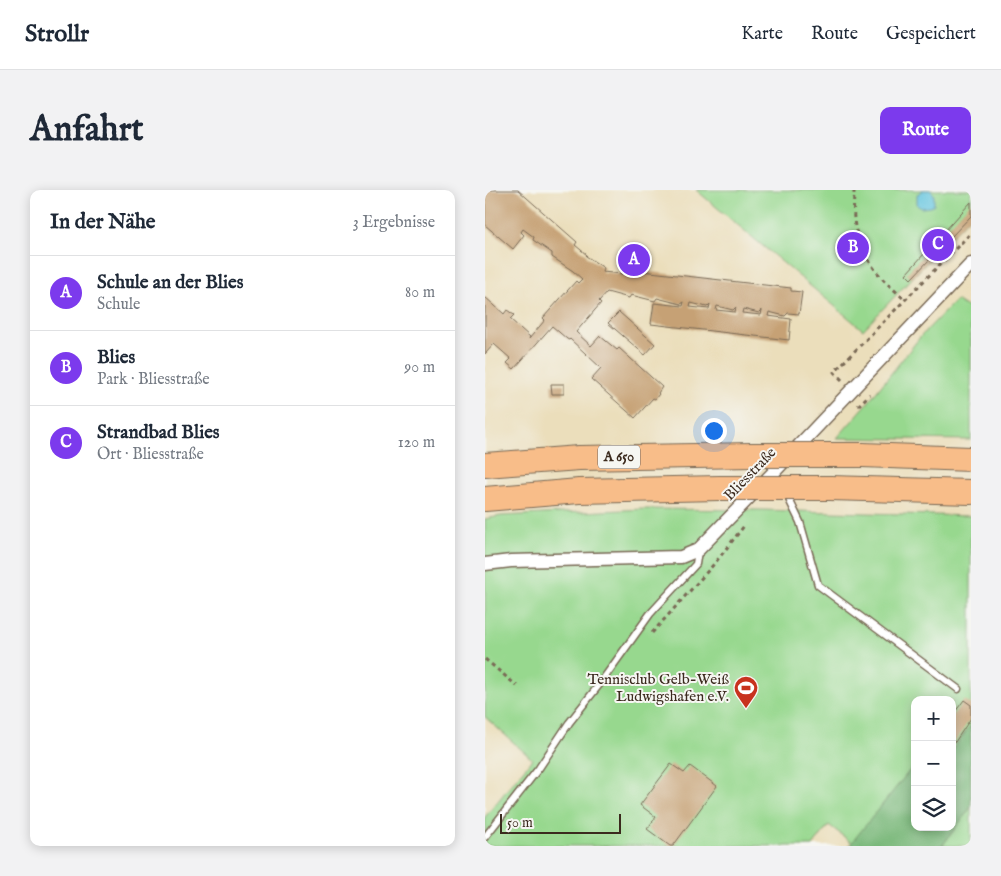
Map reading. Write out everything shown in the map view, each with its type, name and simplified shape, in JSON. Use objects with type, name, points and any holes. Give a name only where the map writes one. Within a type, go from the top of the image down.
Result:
[{"type":"highway","name":"A 650","points":[[485,465],[579,458],[753,455],[971,458]]},
{"type":"highway","name":"A 650","points":[[485,499],[579,491],[720,488],[830,488],[971,492]]},
{"type":"street","name":"Bliesstraße","points":[[485,564],[511,561],[681,557],[698,550],[777,478],[969,269]]},
{"type":"lane","points":[[777,478],[800,522],[818,585],[958,689]]},
{"type":"lane","points":[[485,837],[539,768],[569,723],[650,614],[696,564],[698,550]]},
{"type":"path","points":[[854,190],[854,220],[865,252],[874,269],[905,300]]},
{"type":"path","points":[[834,372],[971,233]]},
{"type":"path","points":[[485,659],[517,686]]},
{"type":"green space","points":[[696,190],[971,190],[971,216],[863,330]]},
{"type":"green space","points":[[956,300],[971,310],[971,440],[837,438],[921,336]]},
{"type":"green space","points":[[644,509],[762,510],[971,516],[971,725],[956,745],[956,696],[911,696],[911,769],[852,843],[829,825],[813,846],[485,846],[485,817],[532,759],[485,717],[485,519],[501,516]]},
{"type":"green space","points":[[971,725],[971,807],[956,827],[956,786],[956,745]]},
{"type":"green space","points":[[911,769],[911,831],[953,831],[942,846],[849,846]]},
{"type":"green space","points":[[971,807],[971,846],[942,846],[953,831],[956,831],[956,827]]},
{"type":"water","points":[[921,190],[930,190],[934,194],[934,205],[921,208],[917,205],[917,194]]},
{"type":"building","points":[[485,190],[518,190],[577,242],[575,245],[586,256],[604,268],[602,272],[623,274],[624,269],[791,288],[791,291],[802,292],[799,314],[788,313],[785,316],[769,312],[768,316],[791,319],[789,340],[651,324],[654,303],[683,306],[684,302],[681,304],[657,298],[655,301],[631,295],[629,298],[607,292],[599,301],[601,303],[576,332],[591,346],[600,336],[617,350],[619,348],[662,387],[655,399],[653,398],[635,418],[591,379],[601,368],[570,339],[567,339],[552,326],[514,369],[507,363],[511,359],[494,344],[485,354],[485,297],[504,314],[507,310],[514,315],[510,319],[530,337],[529,339],[545,320],[543,318],[576,281],[578,283],[582,279],[552,257],[552,253],[533,240],[534,237],[523,229],[521,232],[524,235],[513,249],[485,225]],"holes":[[[691,303],[707,307],[710,304],[709,309],[690,307]],[[717,306],[733,310],[736,307],[735,312],[716,310]],[[743,309],[759,313],[762,310],[761,315],[742,313]]]},
{"type":"building","points":[[971,202],[971,216],[911,279],[906,274]]},
{"type":"building","points":[[619,312],[655,344],[645,355],[608,323]]},
{"type":"building","points":[[551,384],[564,384],[564,394],[552,394]]},
{"type":"building","points":[[964,700],[971,705],[971,718],[956,740],[956,711]]},
{"type":"building","points":[[671,764],[684,773],[690,766],[717,786],[673,846],[670,846],[647,829],[656,817],[640,805]]},
{"type":"place","name":"Strandbad Blies","points":[[938,245]]},
{"type":"place","name":"Blies","points":[[853,248]]},
{"type":"place","name":"Schule an der Blies","points":[[634,260]]},
{"type":"place","name":"Tennisclub Gelb-Weiß Ludwigshafen e.V.","points":[[746,709]]}]
